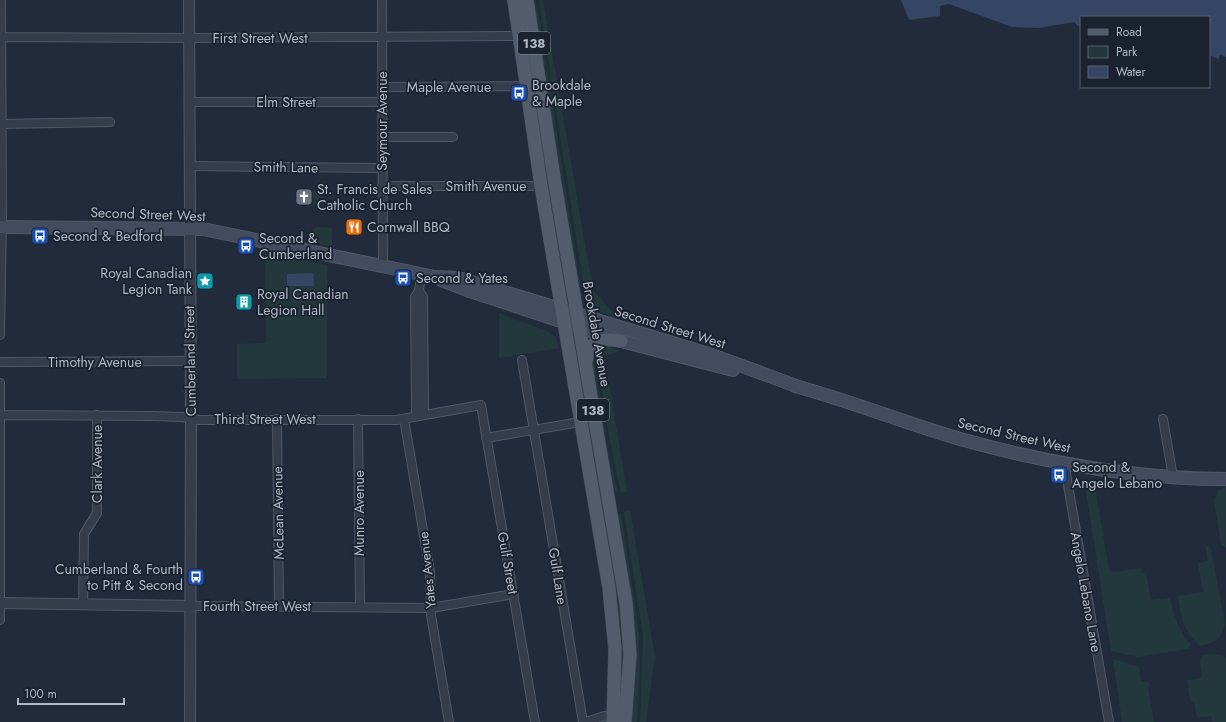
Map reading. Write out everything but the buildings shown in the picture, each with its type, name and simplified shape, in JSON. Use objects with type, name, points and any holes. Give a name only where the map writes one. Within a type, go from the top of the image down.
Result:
[{"type":"main road","name":"138","points":[[514,0],[541,186],[580,422]]},
{"type":"main road","name":"Brookdale Avenue","points":[[527,0],[629,632],[630,670],[618,716]]},
{"type":"main road","name":"Second Street West","points":[[1,227],[203,229],[383,265],[435,277],[467,290],[578,321],[712,355],[802,388],[959,438],[1064,462],[1173,477],[1226,480]]},
{"type":"main road","name":"Second Street West","points":[[578,321],[621,341],[802,388]]},
{"type":"main road","points":[[585,363],[588,350],[594,342],[608,339],[621,341]]},
{"type":"main road","points":[[580,422],[596,506],[614,631],[618,716]]},
{"type":"main road","points":[[596,506],[608,498]]},
{"type":"street","points":[[0,0],[0,335]]},
{"type":"street","name":"Cumberland Street","points":[[189,0],[191,418],[190,722]]},
{"type":"street","name":"Seymour Avenue","points":[[382,0],[383,265]]},
{"type":"street","name":"First Street West","points":[[0,37],[382,38],[519,36]]},
{"type":"street","name":"Maple Avenue","points":[[382,87],[540,85]]},
{"type":"street","name":"Elm Street","points":[[189,102],[382,102]]},
{"type":"street","points":[[1,124],[110,122]]},
{"type":"street","points":[[382,138],[453,137]]},
{"type":"street","name":"Smith Lane","points":[[190,166],[382,168]]},
{"type":"street","name":"Smith Avenue","points":[[382,186],[541,186]]},
{"type":"street","points":[[420,416],[419,336],[423,297],[419,291],[421,274]]},
{"type":"street","name":"Gulf Lane","points":[[522,360],[583,722]]},
{"type":"street","name":"Timothy Avenue","points":[[0,362],[190,361]]},
{"type":"street","points":[[0,383],[0,620]]},
{"type":"street","name":"Third Street West","points":[[0,415],[97,415],[358,420],[404,418],[481,405]]},
{"type":"street","name":"Gulf Street","points":[[481,405],[535,722]]},
{"type":"street","name":"Clark Avenue","points":[[83,605],[84,534],[97,513],[97,415]]},
{"type":"street","name":"Yates Avenue","points":[[404,418],[430,571],[431,608],[449,722]]},
{"type":"street","name":"McLean Avenue","points":[[277,419],[279,607]]},
{"type":"street","points":[[1163,419],[1173,477]]},
{"type":"street","name":"Munro Avenue","points":[[358,420],[360,607]]},
{"type":"street","points":[[486,438],[580,422]]},
{"type":"street","name":"Angelo Lebano Lane","points":[[1064,462],[1109,722]]},
{"type":"street","name":"Fourth Street West","points":[[0,603],[431,608],[514,594]]},
{"type":"street","points":[[586,722],[604,716],[618,716]]},
{"type":"green space","points":[[532,0],[536,0],[583,302],[580,302]]},
{"type":"green space","points":[[539,0],[543,0],[593,290],[618,318],[592,309],[586,301]]},
{"type":"green space","points":[[320,183],[329,183],[328,193],[324,193],[323,198],[318,198],[318,206],[313,206],[313,191],[320,189]]},
{"type":"green space","points":[[316,227],[332,228],[332,246],[307,241],[308,235]]},
{"type":"green space","points":[[265,252],[327,265],[327,378],[237,379],[237,344],[266,343]]},
{"type":"green space","points":[[499,313],[547,331],[555,337],[559,348],[499,358]]},
{"type":"green space","points":[[604,345],[620,351],[605,356],[605,358],[627,492],[621,493],[613,458],[599,369],[597,351]]},
{"type":"green space","points":[[593,353],[608,451],[618,492],[612,489],[590,367]]},
{"type":"green space","points":[[1084,479],[1094,481],[1109,570],[1114,572],[1141,568],[1142,573],[1146,572],[1151,600],[1170,598],[1180,629],[1191,644],[1188,649],[1138,657],[1111,651]]},
{"type":"green space","points":[[1226,487],[1225,547],[1221,545],[1214,500],[1218,491]]},
{"type":"green space","points":[[630,510],[655,656],[646,722],[640,722],[643,636],[624,513],[625,511]]},
{"type":"green space","points":[[621,512],[639,634],[640,672],[637,722],[631,722],[617,517]]},
{"type":"green space","points":[[605,529],[608,529],[622,613],[625,648],[622,697],[619,697],[620,628]]},
{"type":"green space","points":[[1205,544],[1211,548],[1225,625],[1219,638],[1213,642],[1200,646],[1186,629],[1180,612],[1178,596],[1203,592],[1198,563],[1208,561]]},
{"type":"green space","points":[[1202,655],[1221,655],[1226,658],[1226,722],[1212,722],[1211,716],[1197,718],[1194,701],[1190,701],[1187,680],[1202,678],[1200,661]]},
{"type":"green space","points":[[1113,659],[1139,667],[1141,682],[1149,682],[1150,686],[1148,687],[1154,722],[1122,722]]},
{"type":"water","points":[[901,0],[1226,0],[1226,57],[1220,55],[1218,59],[1210,55],[1210,16],[1080,16],[1080,26],[1074,22],[1039,28],[1012,27],[949,4],[940,6],[940,16],[909,20]]},
{"type":"water","points":[[313,273],[314,286],[287,286],[287,274]]},
{"type":"place","name":"Brookdale & Maple","points":[[519,93]]},
{"type":"place","name":"St. Francis de Sales Catholic Church","points":[[304,197]]},
{"type":"place","name":"Cornwall BBQ","points":[[354,227]]},
{"type":"place","name":"Second & Bedford","points":[[40,236]]},
{"type":"place","name":"Second & Cumberland","points":[[246,246]]},
{"type":"place","name":"Second & Yates","points":[[403,278]]},
{"type":"place","name":"Royal Canadian Legion Tank","points":[[205,281]]},
{"type":"place","name":"Royal Canadian Legion Hall","points":[[244,302]]},
{"type":"place","name":"Second & Angelo Lebano","points":[[1059,475]]},
{"type":"place","name":"Cumberland & Fourth to Pitt & Second","points":[[196,577]]}]
